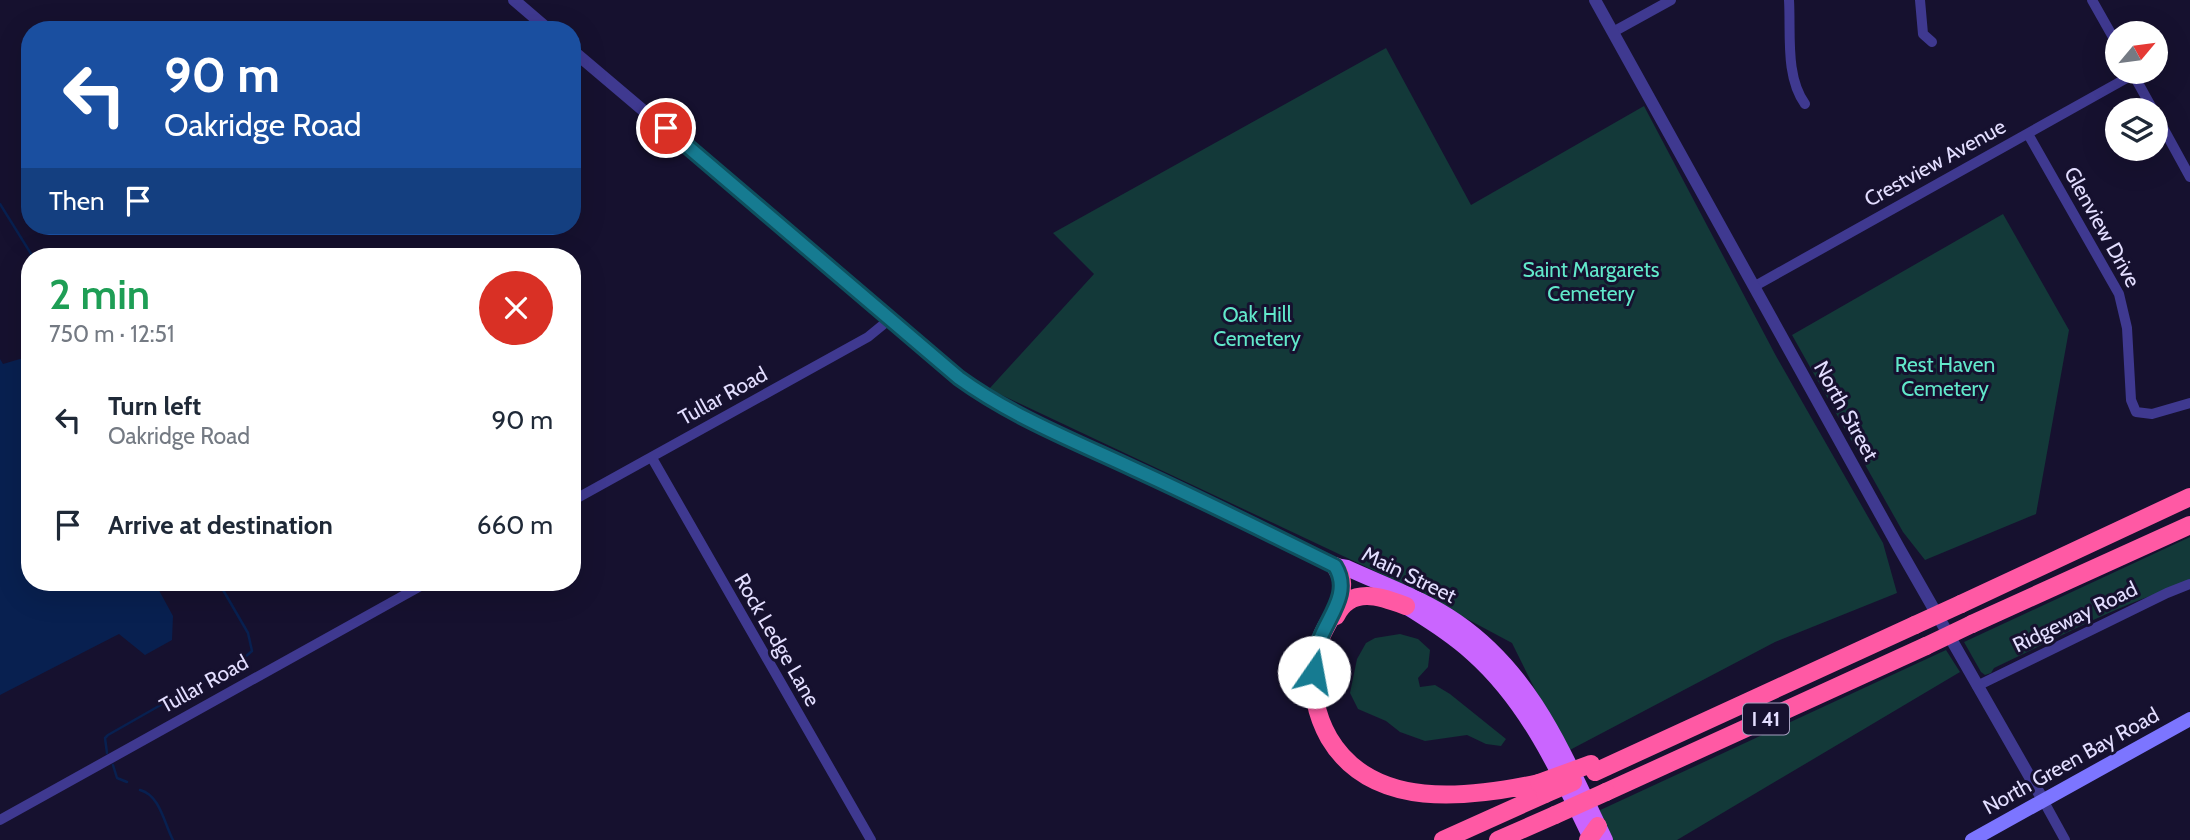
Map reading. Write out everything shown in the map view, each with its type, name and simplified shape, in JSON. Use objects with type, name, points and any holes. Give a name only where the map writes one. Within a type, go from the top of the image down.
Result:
[{"type":"highway","name":"I 41","points":[[1443,840],[1542,789],[1727,713],[2190,497]]},
{"type":"highway","name":"I 41","points":[[1498,840],[2190,525]]},
{"type":"highway","points":[[1335,566],[1340,574],[1342,588],[1319,642],[1313,688],[1320,720],[1343,756],[1368,777],[1393,788],[1439,796],[1542,789]]},
{"type":"highway","points":[[1318,649],[1339,610],[1352,598],[1371,594],[1406,606]]},
{"type":"main road","name":"Main Street","points":[[1335,566],[1344,574],[1389,595],[1440,628],[1475,655],[1519,706],[1549,752],[1595,837]]},
{"type":"main road","name":"Main Street","points":[[1335,566],[1348,568],[1458,622],[1506,665],[1526,688],[1542,714],[1595,837]]},
{"type":"main road","name":"North Green Bay Road","points":[[1972,840],[2190,719]]},
{"type":"street","points":[[514,0],[538,21]]},
{"type":"street","name":"North Street","points":[[1595,0],[2065,840]]},
{"type":"street","points":[[1612,32],[1671,0]]},
{"type":"street","points":[[1789,0],[1795,88],[1805,104]]},
{"type":"street","points":[[1920,0],[1923,34],[1932,42]]},
{"type":"street","points":[[2092,0],[2105,23]]},
{"type":"street","points":[[581,58],[959,378],[1000,406],[1229,513],[1335,566]]},
{"type":"street","name":"Crestview Avenue","points":[[1755,286],[2114,84]]},
{"type":"street","name":"Glenview Drive","points":[[2028,134],[2119,294],[2127,328],[2131,400],[2136,412],[2152,414],[2190,403]]},
{"type":"street","points":[[2168,137],[2190,177]]},
{"type":"street","name":"Tullar Road","points":[[581,496],[868,337],[890,319]]},
{"type":"street","name":"Rock Ledge Lane","points":[[652,458],[871,840]]},
{"type":"street","name":"Ridgeway Road","points":[[1977,686],[2190,584]]},
{"type":"street","name":"Tullar Road","points":[[0,820],[412,591]]},
{"type":"green space","name":"Oak Hill Cemetery","points":[[1386,48],[1471,205],[1644,106],[1776,356],[1883,543],[1897,593],[1775,642],[1566,752],[1512,643],[1396,581],[989,389],[1094,274],[1053,233]]},
{"type":"green space","name":"Rest Haven Cemetery","points":[[2003,214],[2069,330],[2036,514],[1925,560],[1903,532],[1792,335]]},
{"type":"green space","points":[[2190,537],[2190,583],[2115,610],[1994,668],[1991,673],[1985,675],[1964,642]]},
{"type":"green space","points":[[1400,634],[1418,639],[1430,650],[1428,667],[1418,678],[1420,687],[1435,685],[1450,694],[1506,739],[1501,746],[1486,744],[1467,735],[1425,741],[1400,732],[1386,721],[1358,709],[1350,693],[1357,659],[1366,643],[1375,638]]},
{"type":"green space","points":[[1946,650],[1960,672],[1677,840],[1610,840],[1596,812]]},
{"type":"water","points":[[0,359],[3,364],[21,359],[21,591],[159,591],[173,616],[172,640],[145,655],[119,634],[0,695]]},
{"type":"waterway","points":[[0,204],[27,248]]},
{"type":"waterway","points":[[107,753],[105,738],[108,735],[252,651],[248,633],[224,591]]},
{"type":"waterway","points":[[113,765],[117,778],[127,782]]},
{"type":"waterway","points":[[140,790],[147,793],[161,810],[173,840]]},
{"type":"route","points":[[666,128],[980,393],[1027,420],[1229,513],[1335,566],[1340,574],[1342,588],[1319,642],[1314,672]]},
{"type":"park label","name":"Saint Margarets Cemetery","points":[[1591,282]]}]
